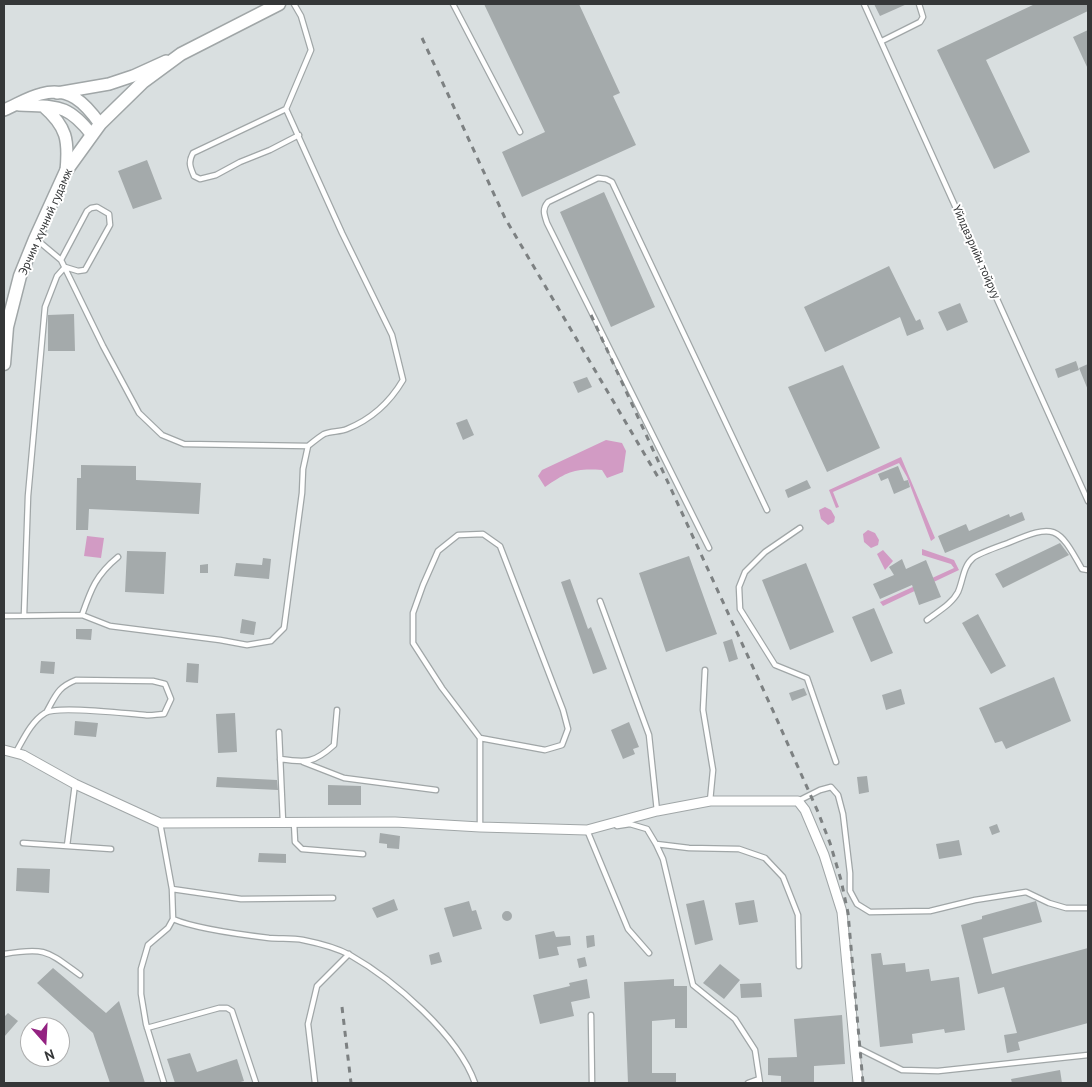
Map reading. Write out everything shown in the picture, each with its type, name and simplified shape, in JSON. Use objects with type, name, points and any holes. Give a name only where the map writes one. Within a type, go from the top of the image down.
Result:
[{"type":"main road","name":"Эрчим хүчний гудамж","points":[[4,364],[7,327],[20,276],[35,238],[66,172],[100,124],[143,82],[181,54],[279,4]]},
{"type":"street","points":[[4,110],[41,94],[109,84],[133,76],[181,54]]},
{"type":"street","points":[[57,93],[75,97],[83,103],[100,124]]},
{"type":"street","points":[[15,105],[59,108],[70,112],[83,123],[92,135]]},
{"type":"street","points":[[42,106],[56,118],[64,129],[67,148],[66,172]]},
{"type":"street","points":[[4,750],[23,754],[75,784],[160,823],[395,822],[587,830],[657,811],[710,801],[798,801],[805,810],[824,856],[842,912],[858,1083]]},
{"type":"lane","points":[[294,4],[301,16],[312,50],[286,109],[193,153],[189,159],[190,168],[194,176],[200,179],[216,175],[300,135]]},
{"type":"lane","points":[[453,4],[520,132]]},
{"type":"lane","name":"Үйлдвэрийн тойруу","points":[[864,4],[1088,501]]},
{"type":"lane","points":[[882,41],[920,22],[923,16],[919,4]]},
{"type":"lane","points":[[35,238],[61,260],[103,346],[139,413],[162,434],[184,444],[308,446],[324,434],[347,429],[368,418],[383,407],[395,394],[403,380],[392,334],[342,233],[300,135],[286,109]]},
{"type":"lane","points":[[709,548],[547,223],[543,212],[548,202],[598,178],[612,182],[767,510]]},
{"type":"lane","points":[[61,260],[87,211],[97,207],[109,214],[110,225],[85,270],[78,271],[65,267]]},
{"type":"lane","points":[[24,615],[28,496],[45,307],[57,276],[65,267]]},
{"type":"lane","points":[[4,616],[82,615],[110,626],[247,645],[271,641],[284,628],[303,469],[308,446]]},
{"type":"lane","points":[[800,528],[765,552],[745,572],[739,587],[740,609],[775,666],[807,678],[836,762]]},
{"type":"lane","points":[[926,620],[954,599],[958,592],[962,574],[973,558],[1035,531],[1049,530],[1066,540],[1082,569],[1088,570]]},
{"type":"lane","points":[[480,738],[545,750],[562,745],[568,729],[563,710],[500,546],[483,534],[458,535],[438,551],[422,585],[413,613],[413,644],[442,688],[480,738],[480,827]]},
{"type":"lane","points":[[82,615],[93,585],[106,567],[118,557]]},
{"type":"lane","points":[[600,600],[649,735],[657,811]]},
{"type":"lane","points":[[705,670],[703,710],[713,770],[710,801]]},
{"type":"lane","points":[[16,752],[33,723],[47,711],[57,692],[65,684],[76,680],[154,681],[165,684],[171,699],[164,714],[146,716],[132,713],[78,710],[47,711]]},
{"type":"lane","points":[[303,762],[322,757],[334,745],[337,710]]},
{"type":"lane","points":[[279,732],[283,822]]},
{"type":"lane","points":[[280,759],[303,762],[344,778],[436,790]]},
{"type":"lane","points":[[67,846],[75,784]]},
{"type":"lane","points":[[798,801],[820,790],[831,787],[838,795],[843,814],[850,873],[850,891],[857,904],[870,912],[930,911],[975,900],[1026,892],[1049,903],[1066,908],[1088,908]]},
{"type":"lane","points":[[294,822],[295,842],[302,849],[363,854]]},
{"type":"lane","points":[[160,823],[172,889],[173,919],[168,928],[148,946],[141,969],[141,994],[147,1028],[164,1083]]},
{"type":"lane","points":[[649,953],[628,929],[587,830],[630,824],[647,830],[656,844],[663,860],[693,985],[735,1019],[755,1050],[759,1081],[748,1083]]},
{"type":"lane","points":[[23,843],[111,849]]},
{"type":"lane","points":[[656,844],[689,848],[739,849],[765,858],[783,877],[798,915],[799,966]]},
{"type":"lane","points":[[172,889],[241,899],[333,898]]},
{"type":"lane","points":[[173,919],[184,924],[210,929],[302,940],[349,954],[401,990],[447,1036],[470,1067],[475,1083]]},
{"type":"lane","points":[[4,954],[34,950],[50,953],[80,975]]},
{"type":"lane","points":[[315,1083],[308,1024],[316,986],[349,954]]},
{"type":"lane","points":[[147,1028],[220,1008],[227,1008],[232,1011],[256,1083]]},
{"type":"lane","points":[[591,1015],[592,1083]]},
{"type":"lane","points":[[854,1047],[902,1070],[938,1071],[1088,1055]]},
{"type":"shaded area","points":[[606,440],[622,443],[626,451],[623,472],[607,478],[602,470],[571,472],[545,487],[538,476],[542,470]]},
{"type":"shaded area","points":[[901,457],[935,538],[931,541],[907,477],[899,463],[833,492],[839,507],[836,508],[829,490]]},
{"type":"shaded area","points":[[825,507],[831,510],[835,517],[834,522],[828,525],[821,519],[819,510]]},
{"type":"shaded area","points":[[868,530],[875,533],[879,540],[878,545],[871,548],[864,542],[863,534]]},
{"type":"shaded area","points":[[87,536],[104,538],[101,558],[84,556]]},
{"type":"shaded area","points":[[922,549],[954,560],[959,570],[883,606],[880,602],[954,568],[951,564],[922,555]]},
{"type":"shaded area","points":[[883,550],[893,561],[885,570],[877,554]]},
{"type":"building","points":[[484,4],[579,4],[620,93],[613,96],[636,145],[522,197],[502,152],[545,132]]},
{"type":"building","points":[[874,4],[907,4],[880,16]]},
{"type":"building","points":[[1035,4],[1088,4],[1088,11],[986,60],[1030,152],[994,169],[937,50]]},
{"type":"building","points":[[1088,30],[1088,69],[1073,37]]},
{"type":"building","points":[[147,160],[162,199],[133,209],[118,171]]},
{"type":"building","points":[[604,192],[655,307],[611,327],[560,212]]},
{"type":"building","points":[[889,266],[916,321],[920,319],[924,329],[907,336],[900,317],[825,352],[804,307]]},
{"type":"building","points":[[960,303],[968,322],[947,331],[938,312]]},
{"type":"building","points":[[74,314],[75,351],[48,351],[48,315]]},
{"type":"building","points":[[1076,361],[1079,370],[1058,378],[1055,369]]},
{"type":"building","points":[[1088,364],[1088,390],[1079,368]]},
{"type":"building","points":[[843,365],[880,448],[827,472],[788,387]]},
{"type":"building","points":[[587,377],[592,387],[578,393],[573,382]]},
{"type":"building","points":[[467,419],[474,435],[463,440],[456,423]]},
{"type":"building","points":[[81,465],[136,466],[136,480],[201,483],[199,514],[89,509],[88,530],[76,530],[77,478],[81,478]]},
{"type":"building","points":[[898,466],[904,481],[908,480],[910,487],[894,494],[888,478],[881,481],[878,474]]},
{"type":"building","points":[[807,480],[811,488],[788,498],[785,490]]},
{"type":"building","points":[[1022,512],[1025,520],[945,553],[938,536],[966,524],[969,531],[1009,514],[1010,517]]},
{"type":"building","points":[[1060,543],[1069,555],[1003,588],[995,574]]},
{"type":"building","points":[[127,551],[166,552],[164,594],[125,592]]},
{"type":"building","points":[[689,556],[717,634],[666,652],[639,573]]},
{"type":"building","points":[[263,558],[271,559],[269,579],[234,576],[236,563],[262,565]]},
{"type":"building","points":[[902,559],[906,569],[926,560],[941,597],[919,605],[912,585],[880,599],[873,584],[894,575],[889,567]]},
{"type":"building","points":[[806,563],[834,632],[790,650],[762,580]]},
{"type":"building","points":[[208,564],[208,573],[200,573],[200,565]]},
{"type":"building","points":[[570,579],[588,629],[591,627],[607,669],[593,674],[561,582]]},
{"type":"building","points":[[874,608],[893,653],[871,662],[852,617]]},
{"type":"building","points":[[978,614],[1006,666],[991,674],[962,623]]},
{"type":"building","points":[[242,619],[256,622],[254,635],[240,633]]},
{"type":"building","points":[[76,629],[92,629],[91,640],[76,639]]},
{"type":"building","points":[[732,639],[738,659],[729,662],[723,642]]},
{"type":"building","points":[[41,661],[55,662],[54,674],[40,673]]},
{"type":"building","points":[[187,663],[199,664],[198,683],[186,682]]},
{"type":"building","points":[[1054,677],[1071,721],[1006,749],[1002,741],[995,743],[979,708]]},
{"type":"building","points":[[804,688],[807,695],[792,701],[789,693]]},
{"type":"building","points":[[901,689],[905,704],[886,710],[882,695]]},
{"type":"building","points":[[235,713],[237,752],[218,753],[216,714]]},
{"type":"building","points":[[75,721],[98,723],[96,737],[74,735]]},
{"type":"building","points":[[629,722],[639,747],[633,749],[635,754],[623,759],[611,730]]},
{"type":"building","points":[[867,776],[869,792],[859,794],[857,777]]},
{"type":"building","points":[[217,777],[277,780],[278,790],[216,787]]},
{"type":"building","points":[[328,785],[361,786],[361,805],[328,805]]},
{"type":"building","points":[[997,824],[1000,832],[992,835],[989,827]]},
{"type":"building","points":[[380,833],[400,836],[399,849],[387,848],[387,844],[379,843]]},
{"type":"building","points":[[959,840],[962,855],[939,859],[936,844]]},
{"type":"building","points":[[259,853],[286,854],[286,863],[258,862]]},
{"type":"building","points":[[17,868],[50,869],[49,893],[16,891]]},
{"type":"building","points":[[394,899],[398,910],[377,918],[372,908]]},
{"type":"building","points":[[704,900],[713,940],[695,945],[686,904]]},
{"type":"building","points":[[754,900],[758,922],[739,925],[735,903]]},
{"type":"building","points":[[469,901],[472,911],[476,910],[482,929],[453,937],[444,908]]},
{"type":"building","points":[[1036,901],[1042,922],[983,938],[992,974],[1088,948],[1088,1023],[1018,1042],[1020,1050],[1007,1053],[1004,1035],[1017,1033],[1004,987],[978,994],[961,925],[982,919],[982,916]]},
{"type":"building","points":[[507,911],[512,916],[507,921],[502,916]]},
{"type":"building","points":[[554,931],[556,937],[570,936],[571,945],[557,947],[559,955],[539,959],[535,935]]},
{"type":"building","points":[[594,935],[595,946],[587,948],[586,936]]},
{"type":"building","points":[[439,952],[442,962],[431,965],[429,955]]},
{"type":"building","points":[[881,953],[883,965],[905,963],[906,972],[929,969],[931,981],[959,977],[965,1030],[945,1033],[944,1029],[912,1034],[913,1043],[880,1047],[871,954]]},
{"type":"building","points":[[585,957],[587,966],[579,968],[577,959]]},
{"type":"building","points":[[720,964],[740,980],[724,999],[703,983]]},
{"type":"building","points":[[53,968],[106,1013],[119,1001],[145,1083],[110,1083],[93,1033],[37,983]]},
{"type":"building","points":[[587,979],[590,998],[571,1002],[574,1016],[540,1024],[533,995],[570,986],[569,983]]},
{"type":"building","points":[[674,979],[674,986],[687,986],[687,1028],[675,1028],[675,1019],[652,1021],[652,1073],[676,1073],[676,1083],[628,1083],[624,982]]},
{"type":"building","points":[[761,983],[762,997],[741,998],[740,984]]},
{"type":"building","points":[[8,1013],[18,1021],[4,1037],[4,1017]]},
{"type":"building","points":[[842,1015],[845,1064],[814,1066],[814,1083],[781,1083],[781,1076],[768,1075],[768,1058],[797,1057],[794,1019]]},
{"type":"building","points":[[190,1053],[197,1072],[237,1059],[244,1081],[237,1083],[175,1083],[167,1059]]},
{"type":"building","points":[[1060,1070],[1062,1083],[1012,1083],[1011,1079]]},
{"type":"railway","points":[[422,38],[505,218],[658,477]]},
{"type":"railway","points":[[591,315],[774,713],[830,843],[848,913],[863,1083]]},
{"type":"railway","points":[[342,1007],[351,1083]]}]
